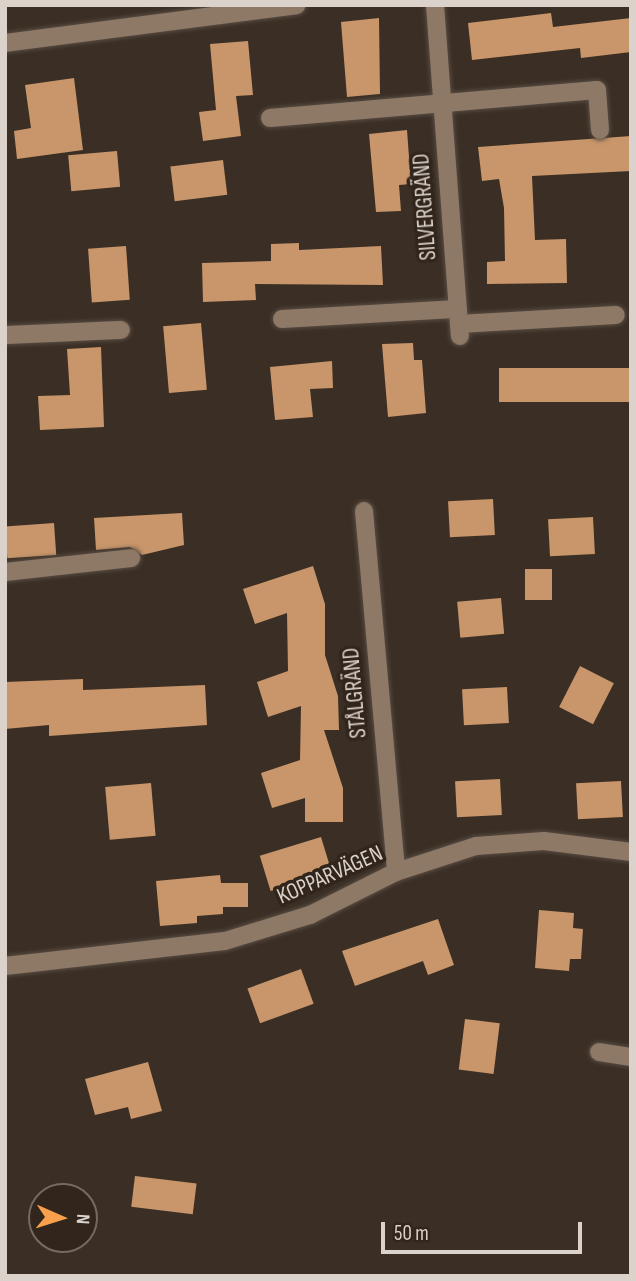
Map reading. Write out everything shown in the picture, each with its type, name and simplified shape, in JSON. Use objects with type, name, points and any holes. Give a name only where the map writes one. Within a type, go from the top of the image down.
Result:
[{"type":"street","name":"SILVERGRÄND","points":[[435,5],[459,323]]},
{"type":"street","points":[[5,43],[290,6]]},
{"type":"street","points":[[270,118],[442,101],[597,90],[600,130]]},
{"type":"street","points":[[282,319],[459,323],[616,314]]},
{"type":"street","points":[[5,335],[121,330]]},
{"type":"street","name":"STÅLGRÄND","points":[[364,511],[396,872]]},
{"type":"street","points":[[5,572],[131,558]]},
{"type":"street","name":"KOPPARVÄGEN","points":[[5,966],[225,940],[310,915],[396,872],[510,840],[631,852]]},
{"type":"street","points":[[599,1052],[631,1057]]},
{"type":"building","points":[[551,13],[553,27],[631,18],[631,52],[581,58],[580,48],[472,60],[468,23]]},
{"type":"building","points":[[379,18],[380,94],[347,97],[341,22]]},
{"type":"building","points":[[248,41],[253,95],[236,96],[241,136],[203,141],[199,112],[216,110],[210,44]]},
{"type":"building","points":[[74,78],[83,150],[17,159],[14,131],[31,128],[25,85]]},
{"type":"building","points":[[407,130],[411,184],[399,185],[401,211],[376,212],[369,134]]},
{"type":"building","points":[[631,136],[631,171],[532,176],[535,240],[566,239],[567,283],[487,284],[487,262],[505,261],[504,208],[499,179],[482,181],[478,147]]},
{"type":"building","points":[[117,151],[120,187],[71,191],[68,155]]},
{"type":"building","points":[[223,160],[227,195],[175,201],[170,166]]},
{"type":"building","points":[[299,243],[299,250],[381,246],[383,285],[255,284],[256,300],[203,302],[202,263],[271,261],[271,244]]},
{"type":"building","points":[[126,246],[130,300],[92,303],[88,249]]},
{"type":"building","points":[[201,323],[207,390],[169,393],[163,326]]},
{"type":"building","points":[[413,343],[414,360],[422,360],[426,413],[388,417],[382,344]]},
{"type":"building","points":[[101,347],[104,427],[40,430],[38,396],[70,395],[67,349]]},
{"type":"building","points":[[332,361],[333,388],[310,389],[313,417],[275,420],[270,367]]},
{"type":"building","points":[[499,368],[631,368],[631,402],[499,402]]},
{"type":"building","points":[[493,499],[495,535],[450,537],[448,501]]},
{"type":"building","points":[[182,513],[184,545],[142,555],[130,547],[96,550],[94,518]]},
{"type":"building","points":[[593,517],[595,554],[550,556],[548,519]]},
{"type":"building","points":[[54,523],[56,555],[7,558],[5,526]]},
{"type":"building","points":[[313,566],[325,604],[325,655],[338,696],[339,730],[324,730],[343,788],[343,822],[305,822],[305,798],[272,808],[261,773],[300,760],[301,706],[268,717],[257,682],[288,671],[287,613],[255,624],[243,589]]},
{"type":"building","points":[[525,569],[552,569],[552,600],[525,600]]},
{"type":"building","points":[[501,598],[504,634],[460,638],[457,602]]},
{"type":"building","points":[[580,666],[614,683],[593,724],[559,707]]},
{"type":"building","points":[[83,679],[83,690],[205,685],[207,725],[49,736],[49,725],[5,729],[5,682]]},
{"type":"building","points":[[507,687],[509,723],[464,725],[462,689]]},
{"type":"building","points":[[500,779],[502,815],[457,817],[455,781]]},
{"type":"building","points":[[621,781],[623,817],[578,819],[576,783]]},
{"type":"building","points":[[151,783],[156,836],[110,840],[105,787]]},
{"type":"building","points":[[321,837],[332,872],[271,891],[260,856]]},
{"type":"building","points":[[220,875],[221,883],[248,883],[248,907],[223,907],[223,914],[197,916],[197,923],[160,926],[156,881]]},
{"type":"building","points":[[539,910],[574,913],[573,928],[583,929],[581,959],[570,959],[569,971],[535,968]]},
{"type":"building","points":[[438,919],[454,965],[428,975],[423,961],[355,986],[342,951]]},
{"type":"building","points":[[301,969],[314,1004],[260,1023],[247,988]]},
{"type":"building","points":[[465,1019],[500,1023],[494,1074],[459,1070]]},
{"type":"building","points":[[148,1062],[162,1111],[131,1119],[128,1107],[95,1115],[85,1079]]},
{"type":"building","points":[[135,1176],[197,1184],[193,1214],[131,1207]]}]
